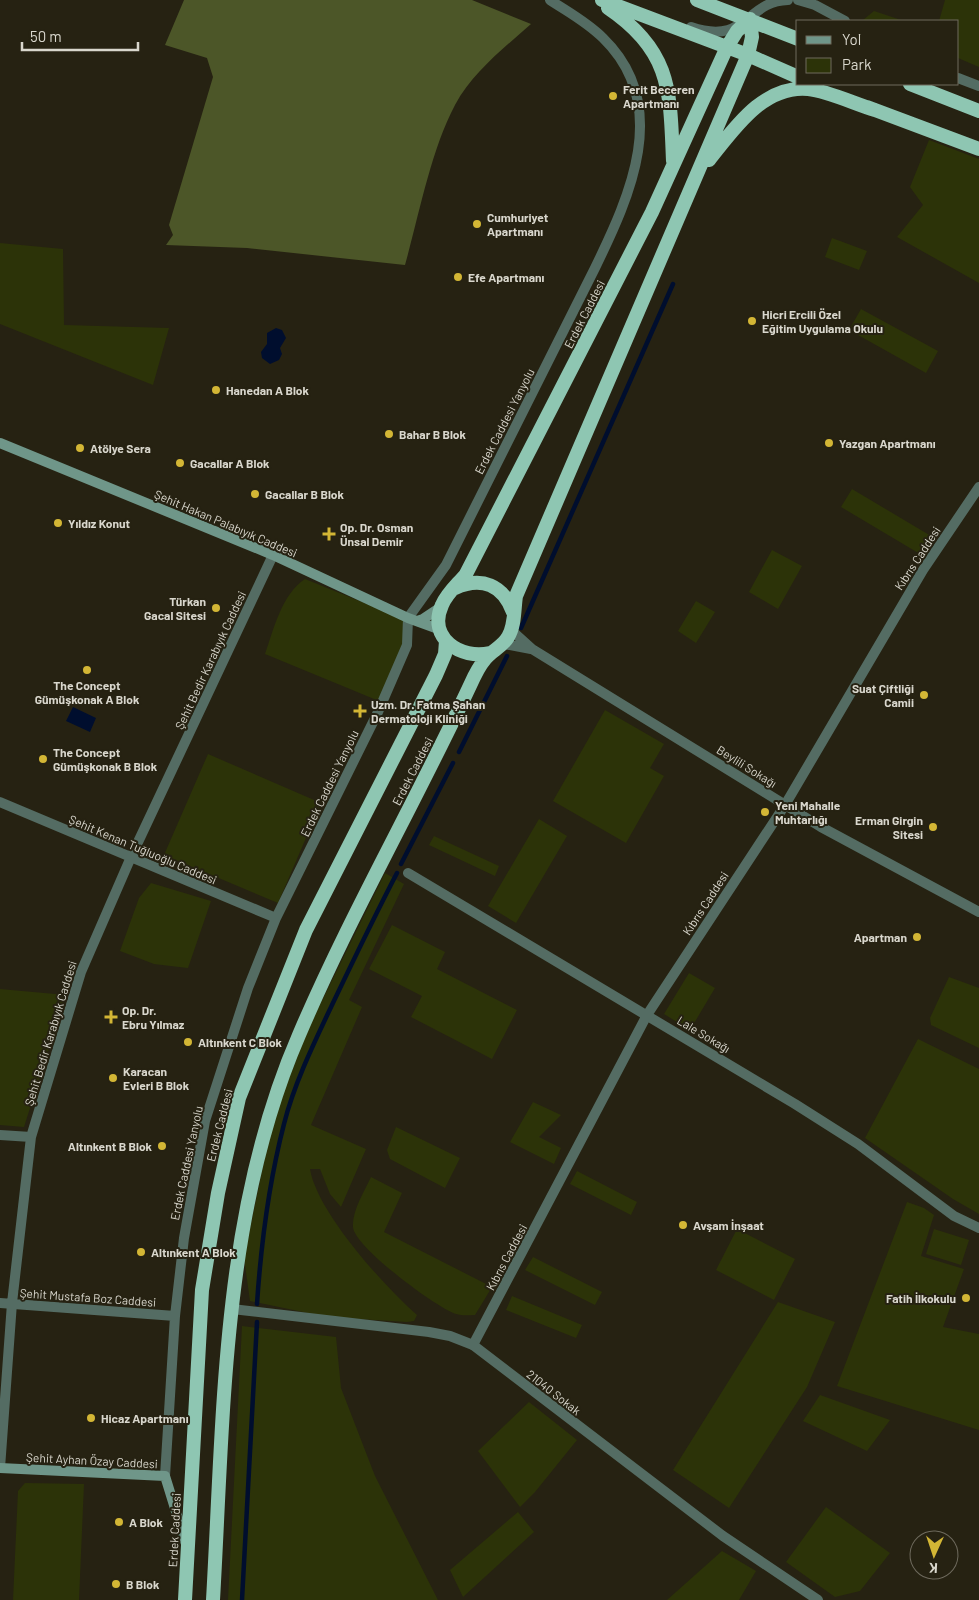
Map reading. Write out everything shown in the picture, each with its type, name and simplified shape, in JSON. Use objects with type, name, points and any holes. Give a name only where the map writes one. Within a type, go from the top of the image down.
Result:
[{"type":"highway","points":[[595,0],[635,29],[646,42],[664,73],[670,93],[673,165]]},
{"type":"highway","points":[[602,0],[748,55],[796,76]]},
{"type":"highway","points":[[697,0],[796,38]]},
{"type":"highway","points":[[504,644],[511,630],[519,588],[748,55],[752,37],[750,20]]},
{"type":"highway","name":"Erdek Caddesi","points":[[185,1600],[202,1290],[218,1193],[239,1098],[306,930],[445,654],[439,618],[441,607],[447,596],[466,574],[597,321],[673,165],[727,48],[737,31],[750,20]]},
{"type":"highway","points":[[816,85],[875,110]]},
{"type":"highway","points":[[913,85],[979,111]]},
{"type":"highway","points":[[698,174],[745,115],[767,100],[790,90],[810,89],[875,110],[979,148]]},
{"type":"highway","points":[[455,588],[466,583],[490,584],[500,590],[508,600],[513,612]]},
{"type":"highway","points":[[443,635],[454,649],[465,654],[478,656],[490,653]]},
{"type":"highway","name":"Erdek Caddesi","points":[[213,1600],[232,1309],[240,1240],[270,1107],[292,1052],[376,873],[440,751],[478,668],[490,653],[504,644]]},
{"type":"main road","name":"Şehit Hakan Palabıyık Caddesi","points":[[0,443],[273,555],[443,635]]},
{"type":"main road","points":[[412,620],[424,619],[441,607]]},
{"type":"main road","name":"Şehit Ayhan Özay Caddesi","points":[[0,1468],[165,1476],[188,1549]]},
{"type":"street","name":"Erdek Caddesi Yanyolu","points":[[165,1476],[174,1316],[184,1238],[206,1122],[248,988],[276,918],[378,712],[407,645],[412,620],[446,565],[615,226],[638,158],[641,125],[639,108],[636,92],[623,63],[614,50],[592,28],[550,0]]},
{"type":"street","points":[[617,0],[710,32],[734,29],[750,20],[760,9],[770,3],[788,0]]},
{"type":"street","points":[[798,0],[815,5],[843,20]]},
{"type":"street","points":[[959,78],[979,86]]},
{"type":"street","name":"Kıbrıs Caddesi","points":[[474,1345],[647,1015],[785,805],[923,570],[979,487]]},
{"type":"street","name":"Şehit Bedir Karabıyık Caddesi","points":[[0,1468],[12,1303],[31,1137],[81,972],[131,857],[273,555]]},
{"type":"street","name":"Beylili Sokağı","points":[[511,630],[532,649],[785,805],[979,912]]},
{"type":"street","name":"Beylili Sokağı","points":[[504,644],[532,649]]},
{"type":"street","name":"Şehit Kenan Tuğluoğlu Caddesi","points":[[0,802],[276,918]]},
{"type":"street","name":"Lale Sokağı","points":[[408,872],[858,1144],[954,1216],[979,1228]]},
{"type":"street","points":[[0,1136],[31,1137]]},
{"type":"street","name":"Şehit Mustafa Boz Caddesi","points":[[0,1302],[174,1316]]},
{"type":"street","name":"21040 Sokak","points":[[232,1309],[429,1332],[450,1336],[474,1345],[723,1536],[818,1600]]},
{"type":"green space","points":[[184,0],[472,0],[531,24],[480,71],[455,105],[432,162],[405,265],[247,248],[166,245],[173,235],[169,225],[213,77],[207,58],[165,45]]},
{"type":"green space","points":[[945,0],[979,0],[979,67],[959,58],[959,20],[939,20]]},
{"type":"green space","points":[[874,11],[901,20],[863,20]]},
{"type":"green space","points":[[929,140],[979,159],[979,283],[897,237],[923,205],[910,187]]},
{"type":"green space","points":[[832,238],[867,251],[859,270],[825,257]]},
{"type":"green space","points":[[0,243],[63,249],[64,325],[169,328],[153,385],[0,324]]},
{"type":"green space","points":[[861,309],[938,351],[926,373],[849,330]]},
{"type":"green space","points":[[852,489],[931,536],[920,554],[841,507]]},
{"type":"green space","points":[[772,550],[802,566],[778,609],[749,592]]},
{"type":"green space","points":[[305,579],[404,619],[405,645],[379,701],[265,654],[285,602],[290,593]]},
{"type":"green space","points":[[696,601],[715,612],[696,643],[678,631]]},
{"type":"green space","points":[[605,710],[664,744],[650,768],[664,776],[626,843],[553,801]]},
{"type":"green space","points":[[208,754],[321,803],[278,903],[164,855]]},
{"type":"green space","points":[[539,819],[567,836],[516,923],[488,906]]},
{"type":"green space","points":[[434,836],[499,866],[495,876],[429,845]]},
{"type":"green space","points":[[385,873],[404,884],[349,1000],[362,1007],[311,1125],[366,1149],[341,1207],[330,1194],[320,1169],[310,1169],[315,1186],[338,1226],[370,1267],[417,1315],[414,1321],[407,1322],[327,1317],[250,1301],[244,1258],[267,1147],[279,1104],[308,1029]]},
{"type":"green space","points":[[151,883],[211,901],[188,968],[154,964],[120,951],[139,898]]},
{"type":"green space","points":[[392,925],[445,952],[437,969],[517,1010],[492,1059],[411,1017],[422,996],[369,969]]},
{"type":"green space","points":[[689,973],[715,988],[690,1030],[664,1014]]},
{"type":"green space","points":[[949,977],[979,988],[979,1048],[931,1025],[930,1018]]},
{"type":"green space","points":[[0,989],[66,995],[24,1127],[0,1125]]},
{"type":"green space","points":[[918,1039],[979,1069],[979,1214],[953,1199],[865,1138]]},
{"type":"green space","points":[[533,1102],[561,1115],[539,1137],[561,1148],[554,1164],[510,1142]]},
{"type":"green space","points":[[396,1127],[460,1158],[445,1188],[390,1159],[387,1150]]},
{"type":"green space","points":[[577,1171],[637,1202],[631,1215],[570,1184]]},
{"type":"green space","points":[[371,1177],[402,1193],[384,1232],[492,1287],[475,1315],[456,1314],[432,1301],[381,1262],[357,1236],[353,1227],[354,1215]]},
{"type":"green space","points":[[907,1202],[924,1208],[934,1215],[921,1256],[964,1269],[943,1327],[979,1334],[979,1430],[837,1386]]},
{"type":"green space","points":[[737,1229],[795,1259],[774,1300],[716,1270]]},
{"type":"green space","points":[[934,1229],[969,1240],[961,1265],[926,1254]]},
{"type":"green space","points":[[533,1257],[602,1292],[595,1305],[525,1270]]},
{"type":"green space","points":[[512,1296],[582,1325],[576,1338],[506,1310]]},
{"type":"green space","points":[[778,1302],[835,1322],[807,1387],[729,1508],[673,1470]]},
{"type":"green space","points":[[242,1326],[336,1337],[341,1388],[375,1476],[438,1600],[228,1600]]},
{"type":"green space","points":[[820,1395],[890,1420],[867,1451],[803,1421]]},
{"type":"green space","points":[[529,1402],[577,1440],[535,1492],[520,1507],[478,1451]]},
{"type":"green space","points":[[25,1483],[84,1484],[79,1600],[13,1600],[18,1491]]},
{"type":"green space","points":[[826,1507],[890,1553],[860,1591],[835,1597],[786,1562]]},
{"type":"green space","points":[[518,1512],[534,1532],[463,1597],[450,1570]]},
{"type":"green space","points":[[722,1551],[756,1571],[739,1600],[667,1600]]},
{"type":"water","points":[[276,328],[282,330],[286,338],[280,348],[282,354],[279,360],[270,364],[262,358],[261,352],[267,344],[267,333]]},
{"type":"water","points":[[73,707],[96,718],[90,732],[66,721]]},
{"type":"waterway","points":[[521,628],[673,284]]},
{"type":"waterway","points":[[459,752],[507,656]]},
{"type":"waterway","points":[[401,864],[453,763]]},
{"type":"waterway","points":[[257,1304],[263,1236],[270,1191],[288,1109],[318,1034],[397,873]]},
{"type":"waterway","points":[[242,1600],[257,1322]]},
{"type":"place","name":"Ferit Beceren Apartmanı","points":[[613,96]]},
{"type":"place","name":"Cumhuriyet Apartmanı","points":[[477,224]]},
{"type":"place","name":"Efe Apartmanı","points":[[458,277]]},
{"type":"place","name":"Hicri Ercili Özel Eğitim Uygulama Okulu","points":[[752,321]]},
{"type":"place","name":"Hanedan A Blok","points":[[216,390]]},
{"type":"place","name":"Bahar B Blok","points":[[389,434]]},
{"type":"place","name":"Yazgan Apartmanı","points":[[829,443]]},
{"type":"place","name":"Atölye Sera","points":[[80,448]]},
{"type":"place","name":"Gacallar A Blok","points":[[180,463]]},
{"type":"place","name":"Gacallar B Blok","points":[[255,494]]},
{"type":"place","name":"Yıldız Konut","points":[[58,523]]},
{"type":"place","name":"Op. Dr. Osman Ünsal Demir","points":[[329,534]]},
{"type":"place","name":"Türkan Gacal Sitesi","points":[[216,608]]},
{"type":"place","name":"The Concept Gümüşkonak A Blok","points":[[87,670]]},
{"type":"place","name":"Suat Çiftliği Camii","points":[[924,695]]},
{"type":"place","name":"Uzm. Dr. Fatma Şahan Dermatoloji Kliniği","points":[[360,711]]},
{"type":"place","name":"The Concept Gümüşkonak B Blok","points":[[43,759]]},
{"type":"place","name":"Yeni Mahalle Muhtarlığı","points":[[765,812]]},
{"type":"place","name":"Erman Girgin Sitesi","points":[[933,827]]},
{"type":"place","name":"Apartman","points":[[917,937]]},
{"type":"place","name":"Op. Dr. Ebru Yılmaz","points":[[111,1017]]},
{"type":"place","name":"Altınkent C Blok","points":[[188,1042]]},
{"type":"place","name":"Karacan Evleri B Blok","points":[[113,1078]]},
{"type":"place","name":"Altınkent B Blok","points":[[162,1146]]},
{"type":"place","name":"Avşam İnşaat","points":[[683,1225]]},
{"type":"place","name":"Altınkent A Blok","points":[[141,1252]]},
{"type":"place","name":"Fatih İlkokulu","points":[[966,1298]]},
{"type":"place","name":"Hicaz Apartmanı","points":[[91,1418]]},
{"type":"place","name":"A Blok","points":[[119,1522]]},
{"type":"place","name":"B Blok","points":[[116,1584]]}]
